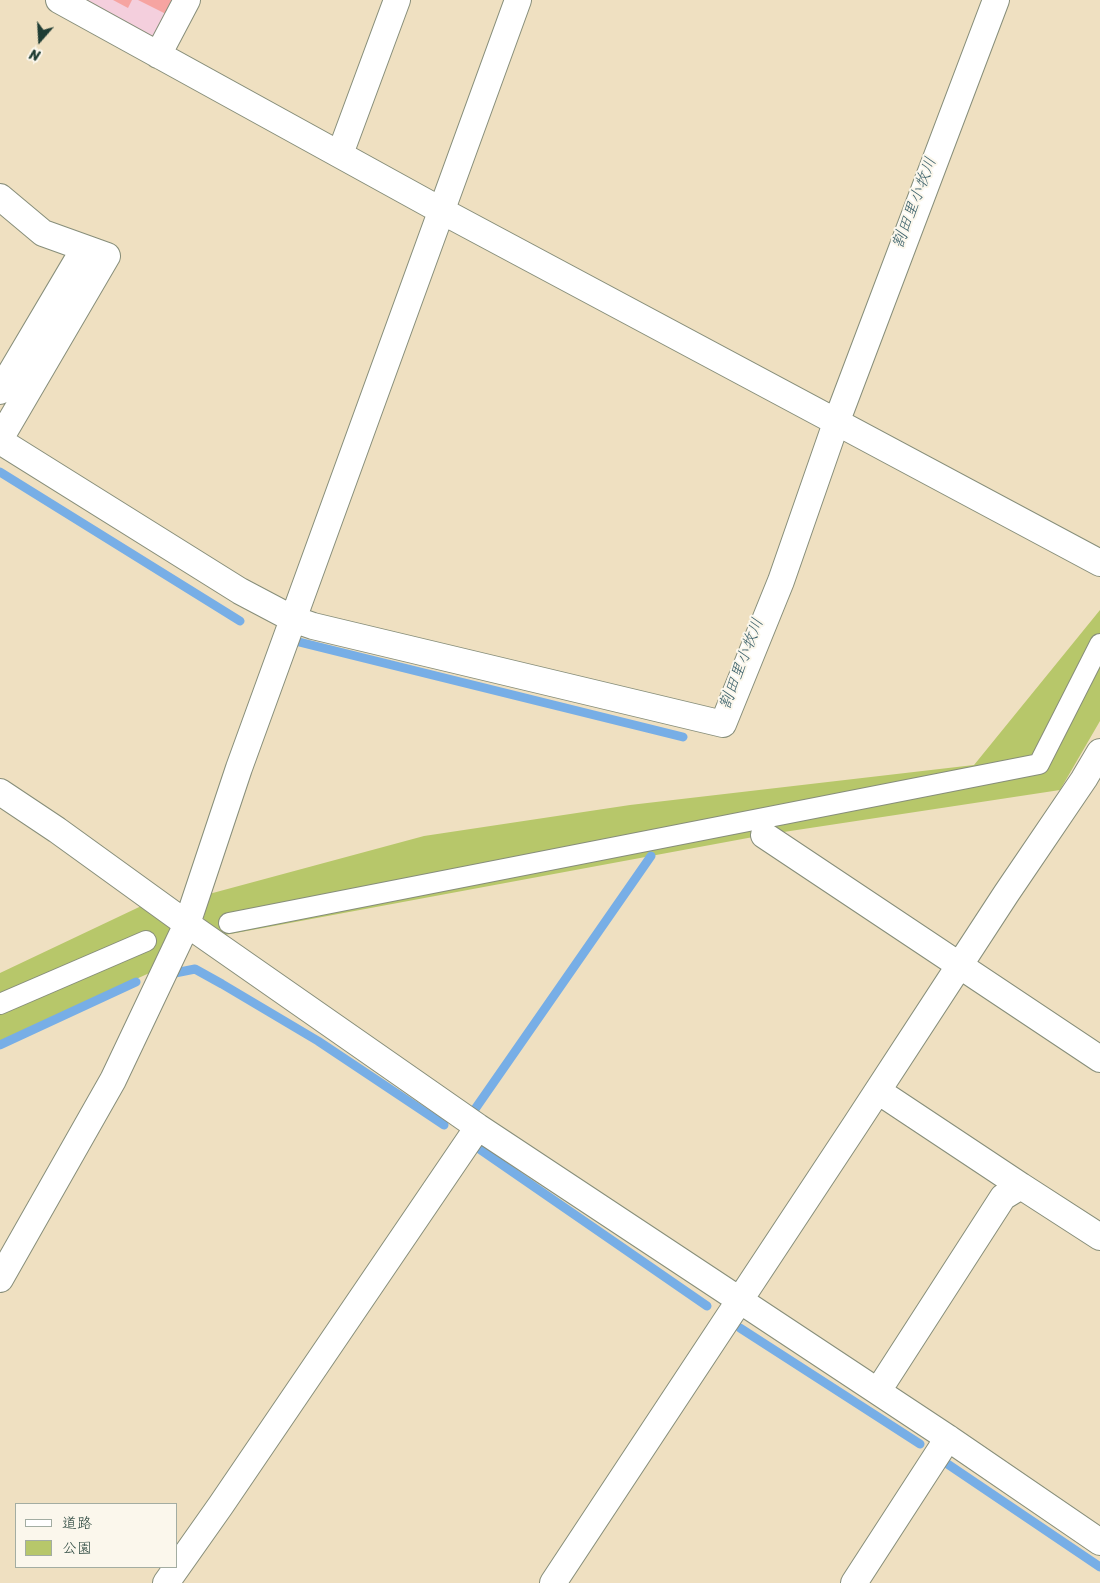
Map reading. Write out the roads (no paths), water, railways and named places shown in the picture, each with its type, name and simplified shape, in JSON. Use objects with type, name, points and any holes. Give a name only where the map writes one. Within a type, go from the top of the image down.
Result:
[{"type":"street","points":[[59,0],[442,211],[1100,564]]},
{"type":"street","points":[[158,55],[187,0]]},
{"type":"street","points":[[340,154],[397,0]]},
{"type":"street","points":[[0,1279],[114,1080],[187,924],[239,768],[518,0]]},
{"type":"street","points":[[0,197],[43,233],[107,256],[0,440],[240,591],[293,619],[314,626],[723,724],[781,581],[836,423],[996,0]]},
{"type":"street","points":[[0,392],[84,249]]},
{"type":"street","points":[[229,923],[1039,764],[1100,644]]},
{"type":"street","points":[[553,1583],[1100,752]]},
{"type":"street","points":[[0,792],[57,830],[187,924],[478,1127],[878,1391],[1100,1542]]},
{"type":"street","points":[[764,835],[1100,1059]]},
{"type":"street","points":[[0,1004],[146,941]]},
{"type":"street","points":[[878,1090],[1100,1237]]},
{"type":"street","points":[[178,1566],[478,1127]]},
{"type":"street","points":[[878,1391],[1003,1197],[1021,1186]]},
{"type":"street","points":[[854,1583],[948,1438]]},
{"type":"street","points":[[166,1583],[176,1568]]},
{"type":"waterway","points":[[0,472],[240,621]]},
{"type":"waterway","points":[[295,641],[683,737]]},
{"type":"waterway","points":[[473,1112],[651,856]]},
{"type":"waterway","points":[[175,973],[195,969],[222,984],[318,1041],[444,1125]]},
{"type":"waterway","points":[[0,1045],[136,982]]},
{"type":"waterway","points":[[478,1148],[707,1306]]},
{"type":"waterway","points":[[740,1328],[920,1444]]},
{"type":"waterway","points":[[946,1463],[1100,1567]]},
{"type":"water label","name":"割田里小牧川","points":[[915,203]]},
{"type":"water label","name":"割田里小牧川","points":[[742,664]]}]
